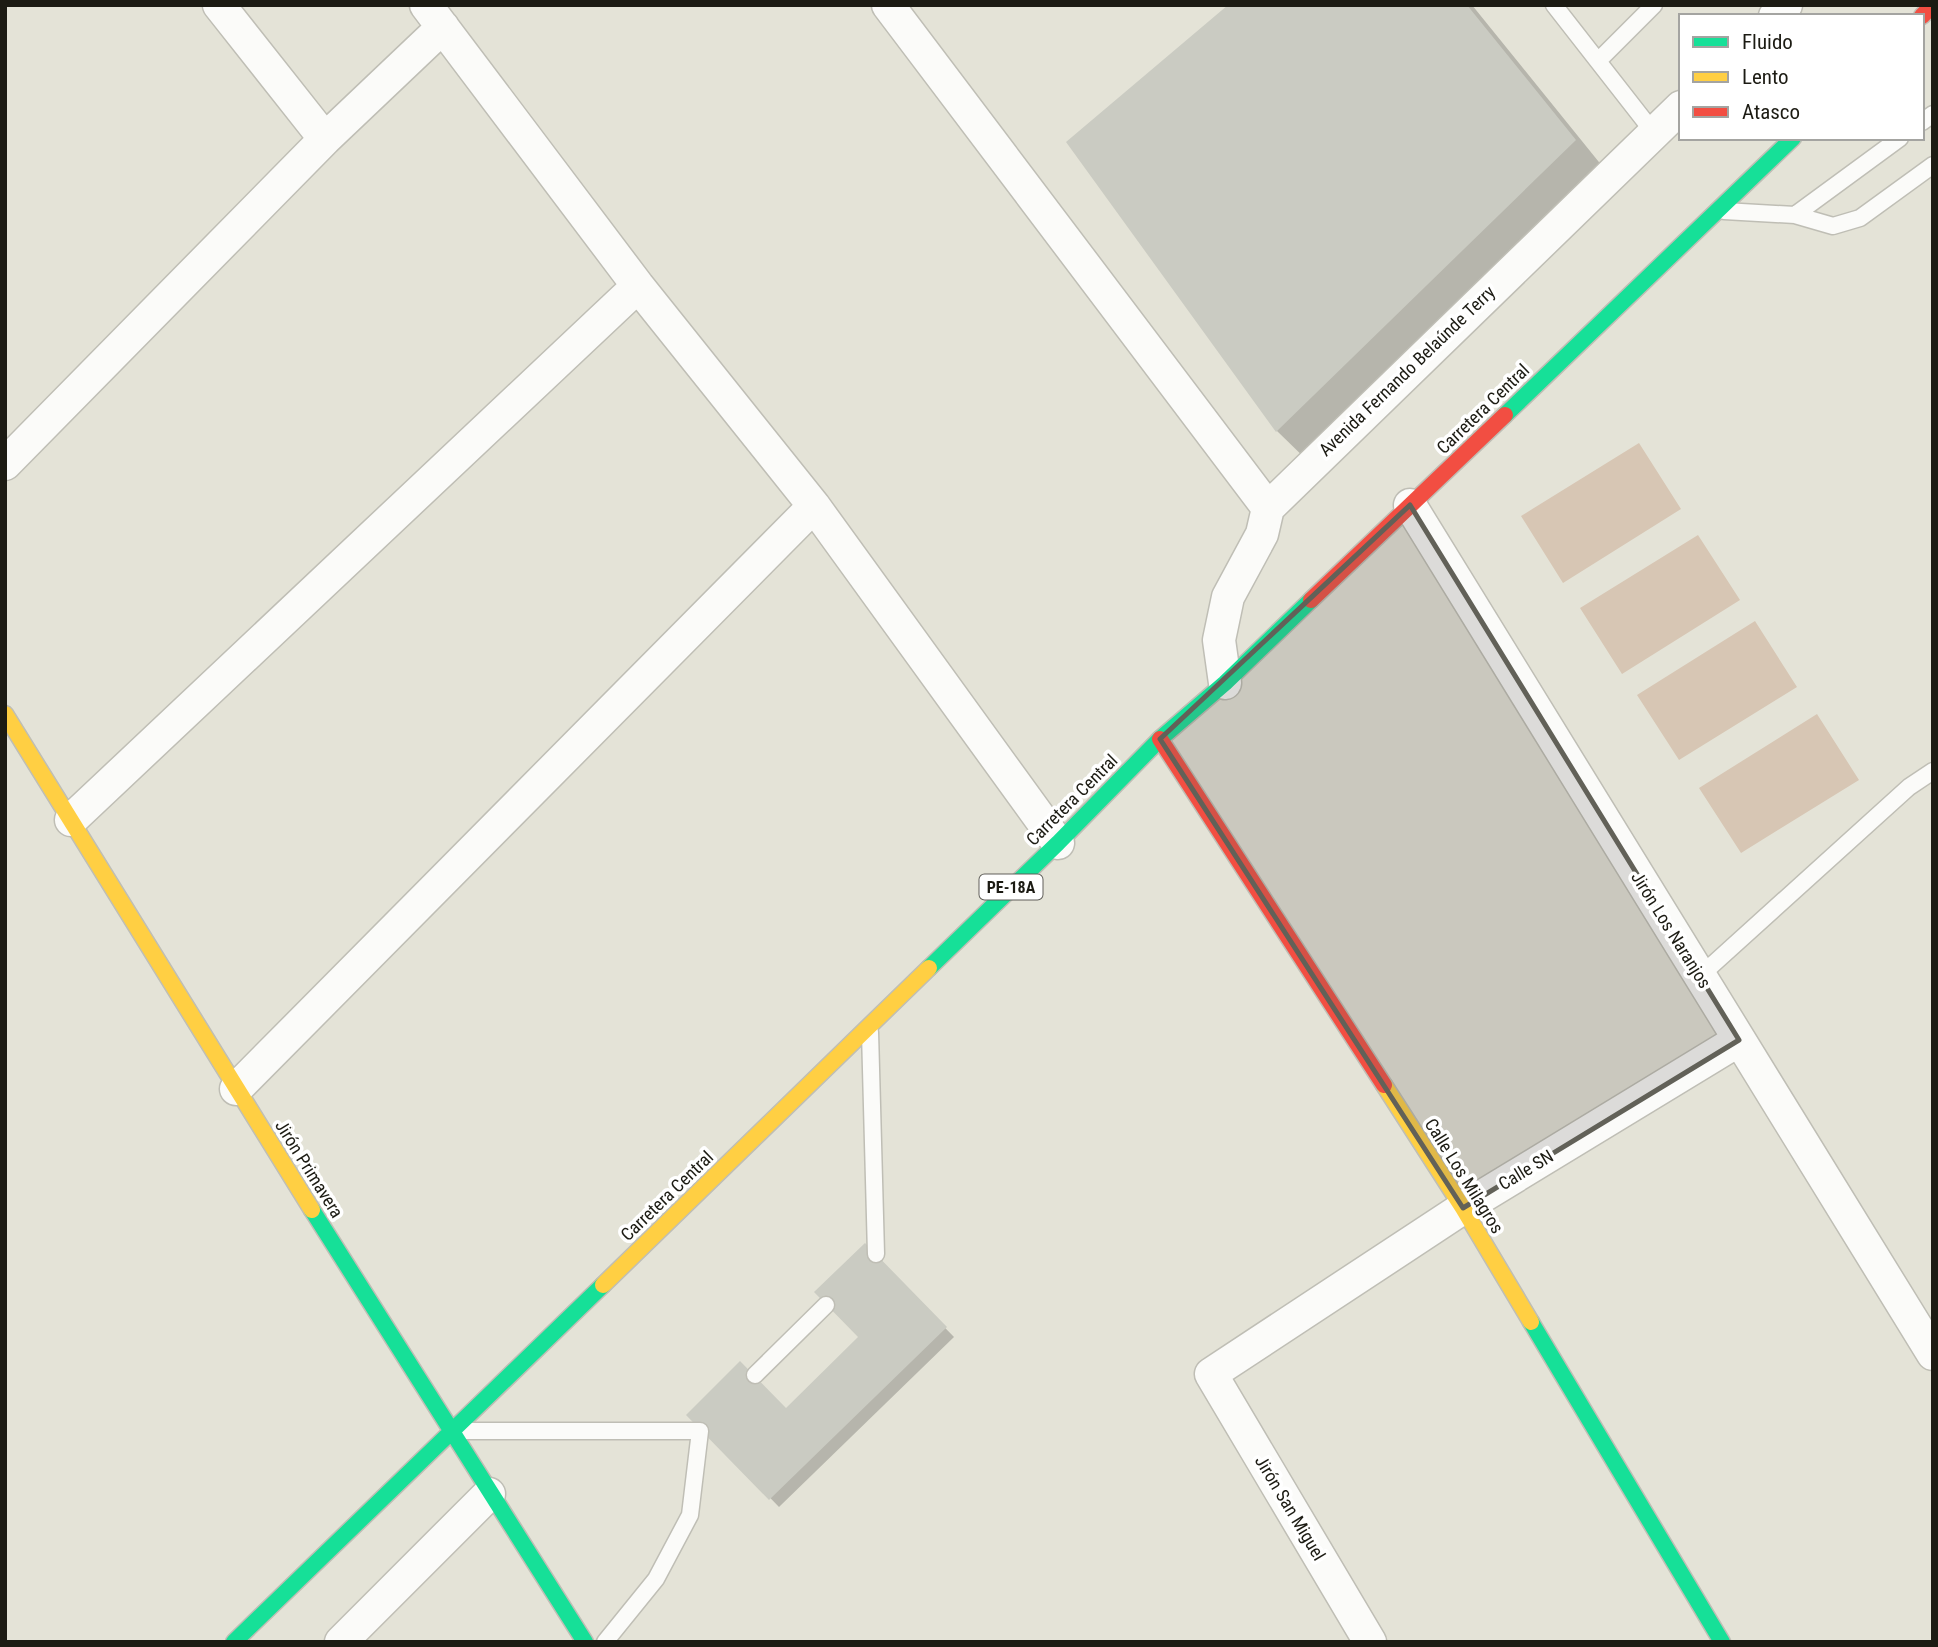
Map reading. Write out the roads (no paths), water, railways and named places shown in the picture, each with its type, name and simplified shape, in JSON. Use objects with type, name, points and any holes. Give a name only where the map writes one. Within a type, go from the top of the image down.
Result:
[{"type":"main road","name":"Carretera Central","points":[[234,1642],[1058,843],[1160,739],[1225,683],[1791,140]]},
{"type":"main road","name":"Jirón Primavera","points":[[5,714],[489,1494],[585,1642]]},
{"type":"main road","name":"Calle Los Milagros","points":[[1160,739],[1463,1208],[1722,1642]]},
{"type":"street","points":[[219,5],[325,139]]},
{"type":"street","points":[[888,5],[1268,508]]},
{"type":"street","points":[[5,464],[325,139],[435,16],[638,286],[814,506],[1058,843]]},
{"type":"street","name":"Avenida Fernando Belaúnde Terry","points":[[1225,683],[1219,640],[1228,597],[1262,534],[1268,508],[1679,109]]},
{"type":"street","points":[[71,821],[638,286]]},
{"type":"street","name":"Jirón Los Naranjos","points":[[1410,505],[1933,1354]]},
{"type":"street","points":[[236,1089],[814,506]]},
{"type":"street","name":"Calle SN","points":[[1211,1374],[1463,1208],[1739,1040]]},
{"type":"street","name":"Jirón San Miguel","points":[[1211,1374],[1370,1642]]},
{"type":"street","points":[[341,1642],[489,1494]]},
{"type":"lane","points":[[1554,5],[1654,133]]},
{"type":"lane","points":[[1598,61],[1654,5]]},
{"type":"lane","points":[[1795,215],[1897,140]]},
{"type":"lane","points":[[1718,210],[1795,215],[1833,226],[1860,218],[1933,166]]},
{"type":"lane","points":[[1700,976],[1909,787],[1933,771]]},
{"type":"lane","points":[[869,1026],[876,1254]]},
{"type":"lane","points":[[755,1375],[826,1305]]},
{"type":"lane","points":[[452,1431],[700,1430],[690,1515],[656,1579],[605,1642]]}]
